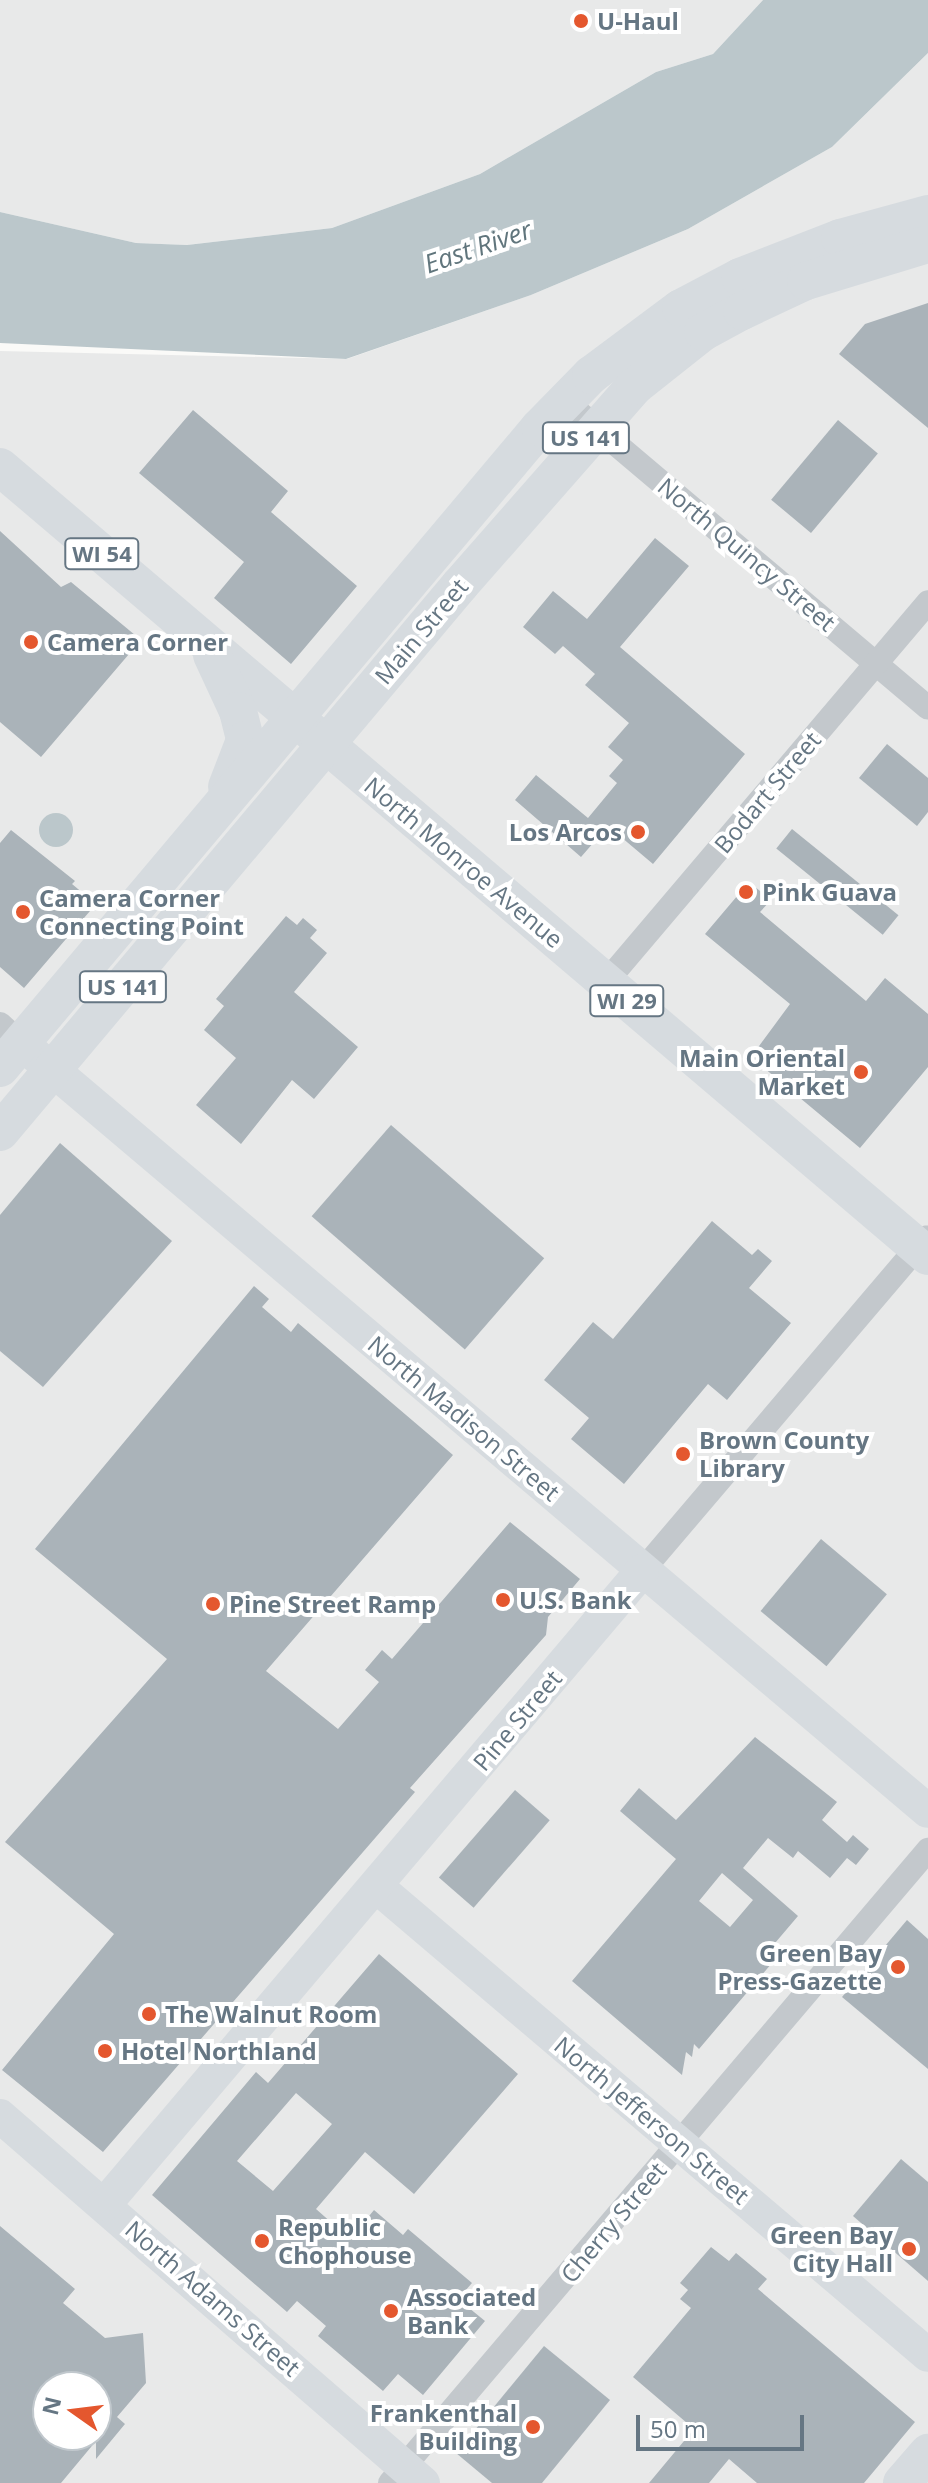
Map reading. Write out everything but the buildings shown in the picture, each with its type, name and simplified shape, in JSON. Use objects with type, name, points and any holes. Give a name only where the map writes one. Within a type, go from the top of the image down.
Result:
[{"type":"main road","name":"Main Street","points":[[7,1045],[213,814],[565,401],[630,341],[740,277],[840,238],[928,214]]},
{"type":"main road","name":"Main Street","points":[[0,1132],[597,425],[672,355],[742,311],[806,281],[928,244]]},
{"type":"main road","name":"North Monroe Avenue","points":[[0,467],[606,982],[924,1246]]},
{"type":"main road","points":[[205,641],[238,711],[245,740],[213,814]]},
{"type":"main road","name":"North Madison Street","points":[[7,1045],[52,1070],[928,1811]]},
{"type":"main road","name":"Pine Street","points":[[105,2204],[642,1571]]},
{"type":"main road","name":"North Jefferson Street","points":[[376,1886],[928,2355]]},
{"type":"main road","name":"North Adams Street","points":[[0,2116],[105,2204],[406,2478]]},
{"type":"main road","points":[[902,2483],[928,2453]]},
{"type":"street","name":"North Quincy Street","points":[[565,401],[928,708]]},
{"type":"street","name":"Bodart Street","points":[[606,982],[928,602]]},
{"type":"street","name":"Pine Street","points":[[642,1571],[924,1246]]},
{"type":"street","name":"Cherry Street","points":[[406,2478],[680,2144],[928,1850]]},
{"type":"shaded area","points":[[0,0],[763,0],[713,54],[656,72],[480,174],[332,228],[187,245],[136,243],[0,212]]},
{"type":"shaded area","points":[[928,53],[928,2483],[0,2483],[0,351],[347,359],[531,295],[688,229],[832,147]]},
{"type":"water","name":"East River","points":[[763,0],[928,0],[928,53],[832,147],[688,229],[531,295],[346,359],[0,343],[0,212],[136,243],[187,245],[332,228],[480,174],[656,72],[713,54]]},
{"type":"water","points":[[56,813],[68,818],[73,830],[68,842],[56,847],[44,842],[39,830],[44,818]]},
{"type":"place","name":"U-Haul","points":[[581,21]]},
{"type":"place","name":"Camera Corner","points":[[31,642]]},
{"type":"place","name":"Los Arcos","points":[[638,832]]},
{"type":"place","name":"Pink Guava","points":[[746,892]]},
{"type":"place","name":"Camera Corner Connecting Point","points":[[23,912]]},
{"type":"place","name":"Main Oriental Market","points":[[861,1072]]},
{"type":"place","name":"Brown County Library","points":[[683,1454]]},
{"type":"place","name":"U.S. Bank","points":[[503,1600]]},
{"type":"place","name":"Pine Street Ramp","points":[[213,1604]]},
{"type":"place","name":"Green Bay Press-Gazette","points":[[898,1967]]},
{"type":"place","name":"The Walnut Room","points":[[149,2014]]},
{"type":"place","name":"Hotel Northland","points":[[105,2051]]},
{"type":"place","name":"Republic Chophouse","points":[[262,2241]]},
{"type":"place","name":"Green Bay City Hall","points":[[909,2249]]},
{"type":"place","name":"Associated Bank","points":[[391,2311]]},
{"type":"place","name":"Frankenthal Building","points":[[533,2427]]}]
